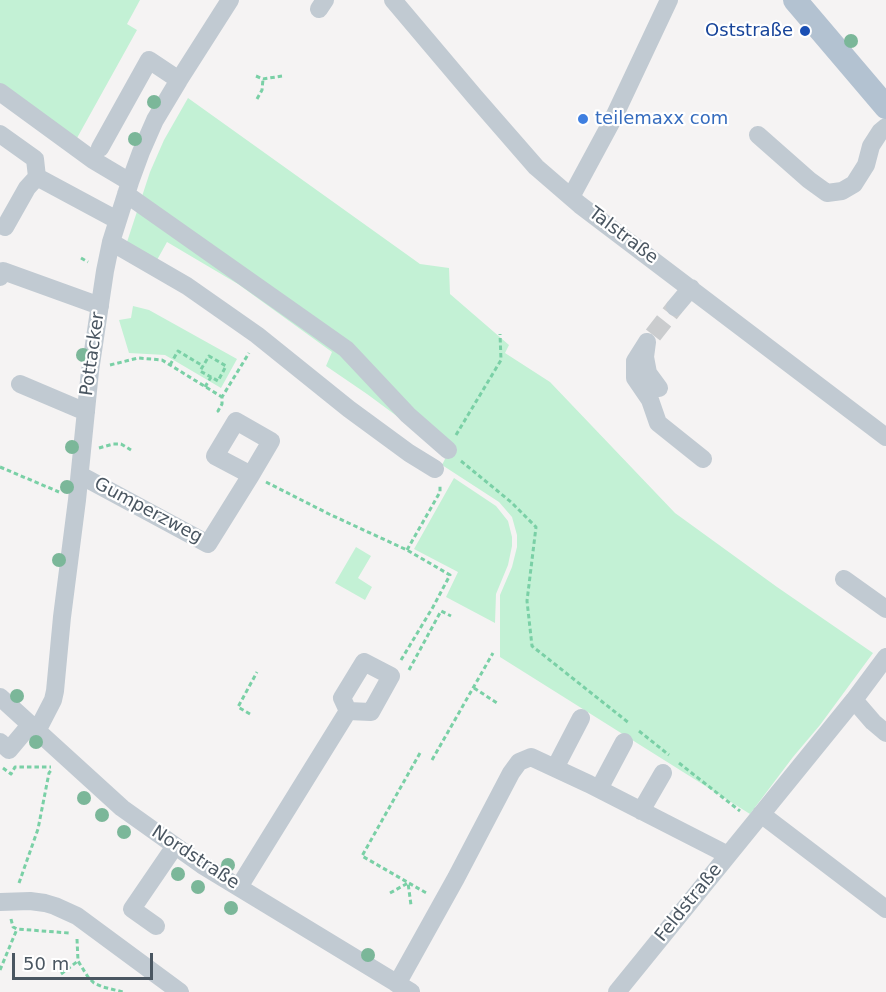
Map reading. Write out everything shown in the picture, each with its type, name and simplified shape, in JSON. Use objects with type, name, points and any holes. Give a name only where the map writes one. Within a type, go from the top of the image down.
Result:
[{"type":"main road","points":[[795,0],[886,107]]},
{"type":"street","name":"Pottacker","points":[[0,742],[9,750],[33,728],[51,706],[55,692],[90,371],[105,271],[117,220],[155,120],[230,0]]},
{"type":"street","name":"Talstraße","points":[[393,0],[536,167],[576,201],[886,437]]},
{"type":"street","points":[[576,201],[669,0]]},
{"type":"street","points":[[100,148],[149,60],[156,57],[179,80]]},
{"type":"street","points":[[0,92],[346,349],[408,415],[448,450]]},
{"type":"street","points":[[758,135],[808,180],[827,193],[842,191],[854,184],[866,165],[871,146],[886,127]]},
{"type":"street","points":[[0,134],[35,159],[37,177],[27,188],[5,227]]},
{"type":"street","points":[[37,177],[117,220]]},
{"type":"street","points":[[111,242],[187,286],[257,335],[349,409],[437,475]]},
{"type":"street","points":[[0,277],[3,271],[100,306]]},
{"type":"street","points":[[675,307],[692,288]]},
{"type":"street","points":[[659,388],[648,373],[645,357],[650,338],[634,361],[635,378],[650,400],[658,423],[703,459]]},
{"type":"street","points":[[20,384],[86,412]]},
{"type":"street","points":[[236,421],[215,456],[251,475]]},
{"type":"street","name":"Gumperzweg","points":[[80,475],[208,544],[271,441],[236,421]]},
{"type":"street","points":[[844,579],[886,609]]},
{"type":"street","name":"Feldstraße","points":[[617,992],[854,700],[886,657]]},
{"type":"street","points":[[364,662],[399,674],[371,712],[348,711],[342,698],[364,662]]},
{"type":"street","name":"Nordstraße","points":[[0,697],[122,808],[202,865],[404,988]]},
{"type":"street","points":[[854,700],[886,733]]},
{"type":"street","points":[[239,887],[348,711]]},
{"type":"street","points":[[555,768],[582,718]]},
{"type":"street","points":[[599,789],[624,742]]},
{"type":"street","points":[[404,988],[443,902],[511,772],[519,762],[531,757],[728,855]]},
{"type":"street","points":[[642,811],[670,767]]},
{"type":"street","points":[[758,818],[886,909]]},
{"type":"street","points":[[156,926],[132,909],[176,846]]},
{"type":"street","points":[[6,902],[45,903],[77,916],[180,992]]},
{"type":"path","points":[[256,76],[262,79],[282,76]]},
{"type":"path","points":[[257,99],[262,90],[262,79]]},
{"type":"path","points":[[501,334],[501,360],[448,450],[511,502],[536,527],[526,601],[532,646],[669,754]]},
{"type":"path","points":[[170,365],[178,351],[203,366]]},
{"type":"path","points":[[236,421],[218,411],[222,404],[222,397],[248,354]]},
{"type":"path","points":[[209,356],[226,366],[218,381],[211,377],[200,371],[209,356]]},
{"type":"path","points":[[90,371],[138,358],[162,360],[222,397]]},
{"type":"path","points":[[205,387],[211,377]]},
{"type":"path","points":[[82,446],[98,448],[121,444],[131,450]]},
{"type":"path","points":[[0,467],[77,500]]},
{"type":"path","points":[[251,475],[406,550],[450,575],[399,674]]},
{"type":"path","points":[[406,550],[440,492],[437,475]]},
{"type":"path","points":[[399,674],[441,611],[451,616]]},
{"type":"path","points":[[432,760],[493,653]]},
{"type":"path","points":[[250,714],[238,707],[257,672]]},
{"type":"path","points":[[474,688],[497,703]]},
{"type":"path","points":[[420,753],[362,856],[443,902]]},
{"type":"path","points":[[0,766],[11,774],[15,767],[53,767],[49,773],[38,829],[30,854],[6,902],[13,927],[77,934],[78,961],[83,970],[94,983],[123,992]]},
{"type":"path","points":[[670,767],[758,818]]},
{"type":"path","points":[[390,892],[408,883]]},
{"type":"path","points":[[408,883],[411,905]]},
{"type":"path","points":[[0,970],[17,929]]},
{"type":"path","points":[[61,974],[78,961]]},
{"type":"green space","points":[[0,0],[140,0],[127,24],[137,30],[77,138],[0,84]]},
{"type":"green space","points":[[188,98],[420,264],[449,268],[450,294],[509,345],[505,353],[550,382],[675,513],[873,653],[750,814],[500,657],[500,595],[512,567],[517,547],[517,535],[512,517],[499,502],[442,465],[447,455],[440,448],[326,366],[332,352],[238,284],[167,242],[157,260],[127,242],[150,172],[164,140]]},
{"type":"green space","points":[[133,306],[149,310],[237,359],[221,388],[165,355],[129,353],[119,320],[131,318]]},
{"type":"green space","points":[[454,478],[496,506],[508,521],[512,546],[508,565],[496,594],[495,623],[446,597],[458,572],[414,549]]},
{"type":"green space","points":[[356,547],[371,556],[358,578],[372,587],[365,600],[335,583]]},
{"type":"tunnel","points":[[653,335],[675,307]]},
{"type":"place","name":"Oststraße","points":[[805,31]]},
{"type":"place","name":"teilemaxx com","points":[[583,119]]}]
